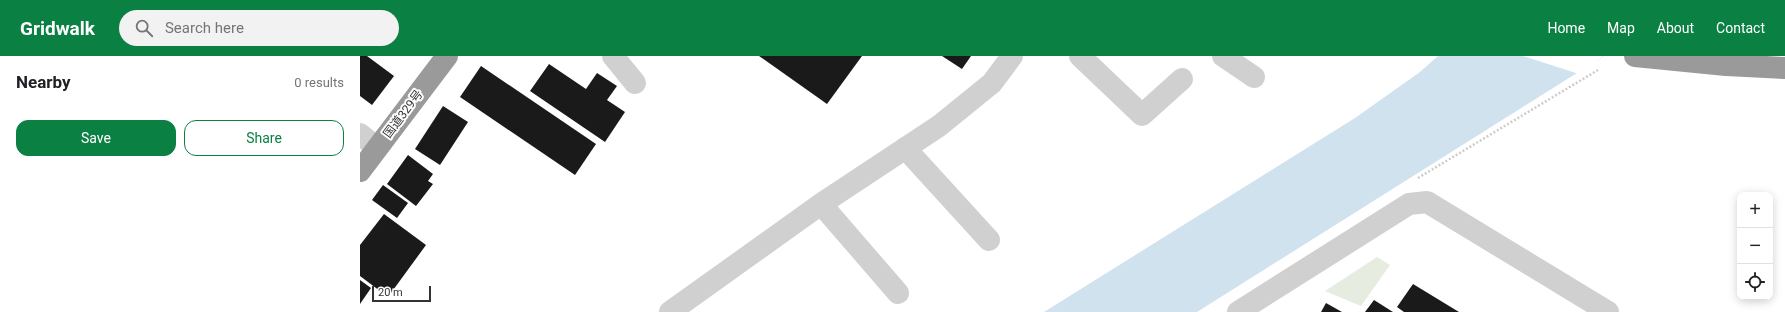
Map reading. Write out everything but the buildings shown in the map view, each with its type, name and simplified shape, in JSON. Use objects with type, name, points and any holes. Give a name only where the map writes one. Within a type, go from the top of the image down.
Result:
[{"type":"highway","name":"国道329号","points":[[360,171],[446,56]]},
{"type":"highway","points":[[1635,56],[1726,65],[1785,68]]},
{"type":"street","points":[[613,56],[634,83]]},
{"type":"street","points":[[670,312],[821,204],[939,126],[992,83],[1012,56]]},
{"type":"street","points":[[1080,56],[1142,115],[1182,79]]},
{"type":"street","points":[[1223,56],[1254,77]]},
{"type":"street","points":[[360,134],[378,148]]},
{"type":"street","points":[[905,148],[989,240]]},
{"type":"street","points":[[1238,312],[1409,204],[1427,202],[1608,312]]},
{"type":"street","points":[[821,204],[898,293]]},
{"type":"path","points":[[1418,178],[1598,70]]},
{"type":"shaded area","points":[[1377,257],[1390,265],[1361,306],[1325,291]]},
{"type":"water","points":[[1438,56],[1604,56],[1197,312],[1044,312],[1355,118],[1420,72]]},
{"type":"pier","points":[[1523,56],[1603,56],[1579,74]]}]
